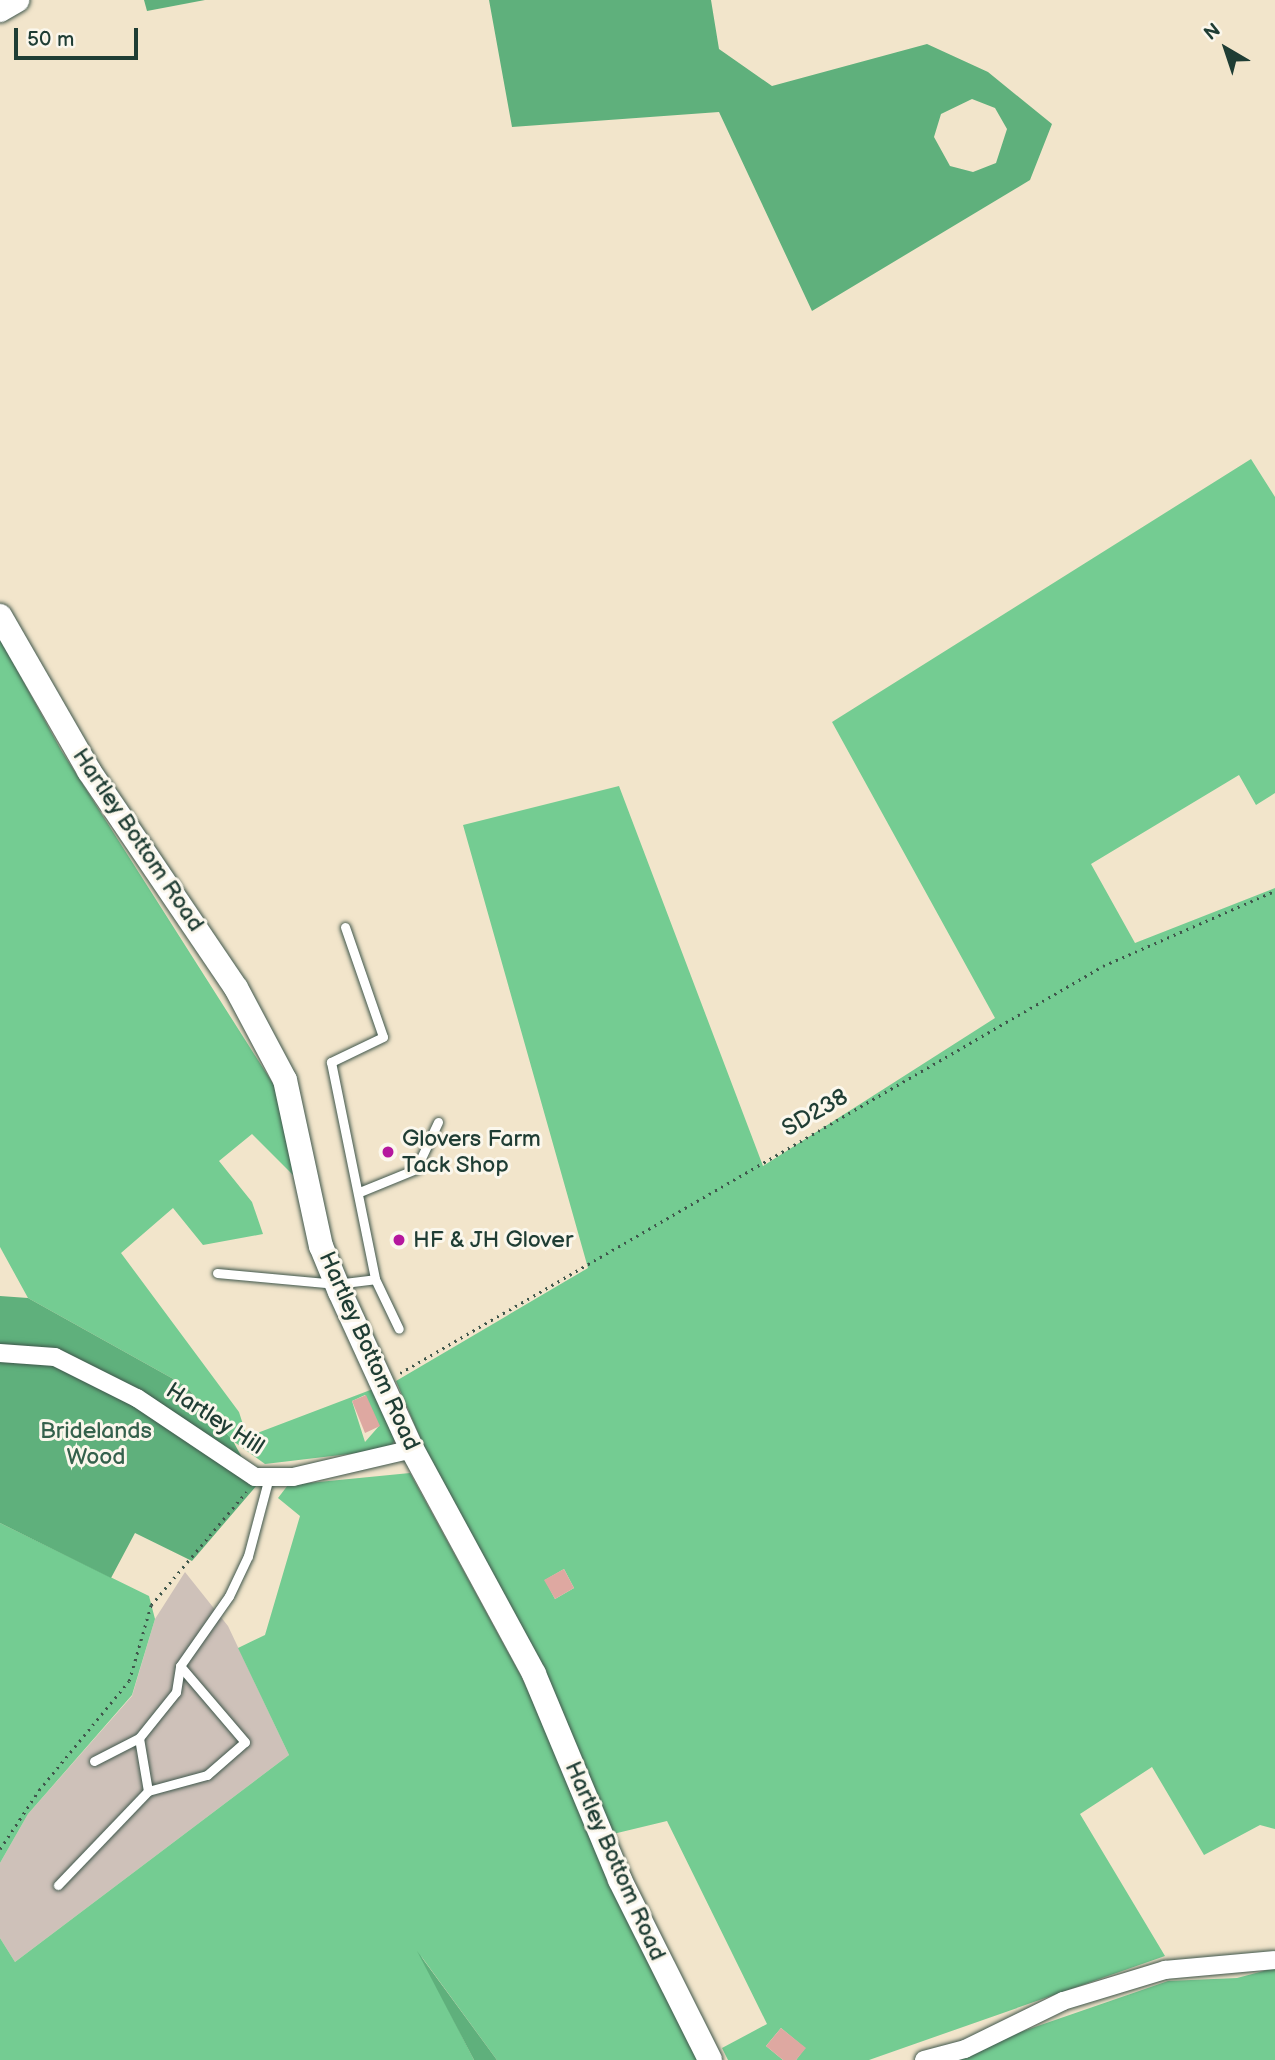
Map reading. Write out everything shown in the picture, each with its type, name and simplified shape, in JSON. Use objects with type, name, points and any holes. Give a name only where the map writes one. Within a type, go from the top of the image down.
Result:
[{"type":"street","points":[[0,10],[17,0]]},
{"type":"street","name":"Hartley Bottom Road","points":[[0,617],[89,771],[236,988],[285,1080],[321,1246],[336,1284],[412,1449],[534,1674],[620,1881],[710,2060]]},
{"type":"street","name":"Hartley Hill","points":[[0,1353],[67,1363],[137,1398],[262,1477],[412,1449]]},
{"type":"street","points":[[924,2060],[965,2049],[1063,2001],[1166,1970],[1275,1960]]},
{"type":"lane","points":[[345,927],[383,1037],[331,1062],[362,1191],[375,1279],[398,1329]]},
{"type":"lane","points":[[362,1191],[416,1169],[438,1122]]},
{"type":"lane","points":[[217,1273],[336,1284],[375,1279]]},
{"type":"lane","points":[[94,1761],[139,1738],[176,1692],[180,1667],[248,1556],[262,1477]]},
{"type":"lane","points":[[58,1885],[148,1791],[207,1776],[245,1742],[180,1667]]},
{"type":"lane","points":[[139,1738],[148,1791]]},
{"type":"path","name":"SD238","points":[[382,1383],[1103,967],[1275,891]]},
{"type":"path","points":[[0,1849],[39,1790],[129,1681],[151,1605],[262,1477]]},
{"type":"shaded area","points":[[185,1572],[228,1626],[289,1755],[15,1962],[0,1938],[0,1863],[28,1814],[132,1696],[155,1619]]},
{"type":"green space","points":[[144,0],[205,0],[147,11]]},
{"type":"green space","points":[[489,0],[711,0],[719,49],[772,86],[927,44],[988,72],[1052,124],[1030,180],[812,311],[719,112],[512,127]],"holes":[[[972,99],[995,108],[1007,129],[996,163],[973,172],[950,166],[934,137],[941,114]]]},
{"type":"green space","points":[[1251,459],[1275,497],[1275,793],[1256,805],[1239,775],[1091,864],[1135,943],[1275,888],[1275,1829],[1260,1825],[1204,1855],[1152,1767],[1080,1814],[1165,1956],[869,2060],[796,2060],[805,2048],[781,2028],[766,2046],[783,2060],[728,2060],[722,2048],[767,2024],[667,1821],[613,1834],[462,1536],[396,1381],[588,1268],[463,825],[619,786],[763,1166],[995,1018],[832,722]],"holes":[[[564,1569],[574,1588],[555,1599],[545,1580]]]},
{"type":"green space","points":[[0,639],[61,750],[277,1090],[300,1182],[252,1134],[219,1161],[252,1202],[263,1234],[203,1245],[173,1208],[121,1253],[239,1412],[247,1437],[373,1389],[396,1436],[391,1449],[265,1464],[233,1441],[186,1386],[28,1298],[0,1247]],"holes":[[[365,1395],[379,1426],[365,1442],[352,1401]]]},
{"type":"green space","name":"Bridelands Wood","points":[[0,1296],[28,1298],[186,1386],[233,1441],[257,1485],[192,1561],[135,1533],[111,1578],[0,1523]]},
{"type":"green space","points":[[410,1473],[521,1676],[702,2060],[497,2060],[421,1956],[474,2060],[0,2060],[0,1938],[15,1962],[289,1755],[238,1648],[265,1635],[300,1516],[278,1498],[288,1485]]},
{"type":"green space","points":[[0,1523],[149,1596],[155,1619],[132,1695],[28,1814],[0,1863]]},
{"type":"green space","points":[[417,1951],[497,2060],[474,2060]]},
{"type":"green space","points":[[1275,1968],[1275,2060],[939,2060],[1168,1981],[1237,1978]]},
{"type":"building","points":[[366,1395],[380,1426],[365,1433],[352,1401]]},
{"type":"building","points":[[564,1569],[574,1588],[555,1599],[544,1580]]},
{"type":"building","points":[[781,2028],[806,2048],[796,2060],[783,2060],[766,2046]]},
{"type":"place","name":"Glovers Farm Tack Shop","points":[[388,1152]]},
{"type":"place","name":"HF & JH Glover","points":[[399,1240]]}]
